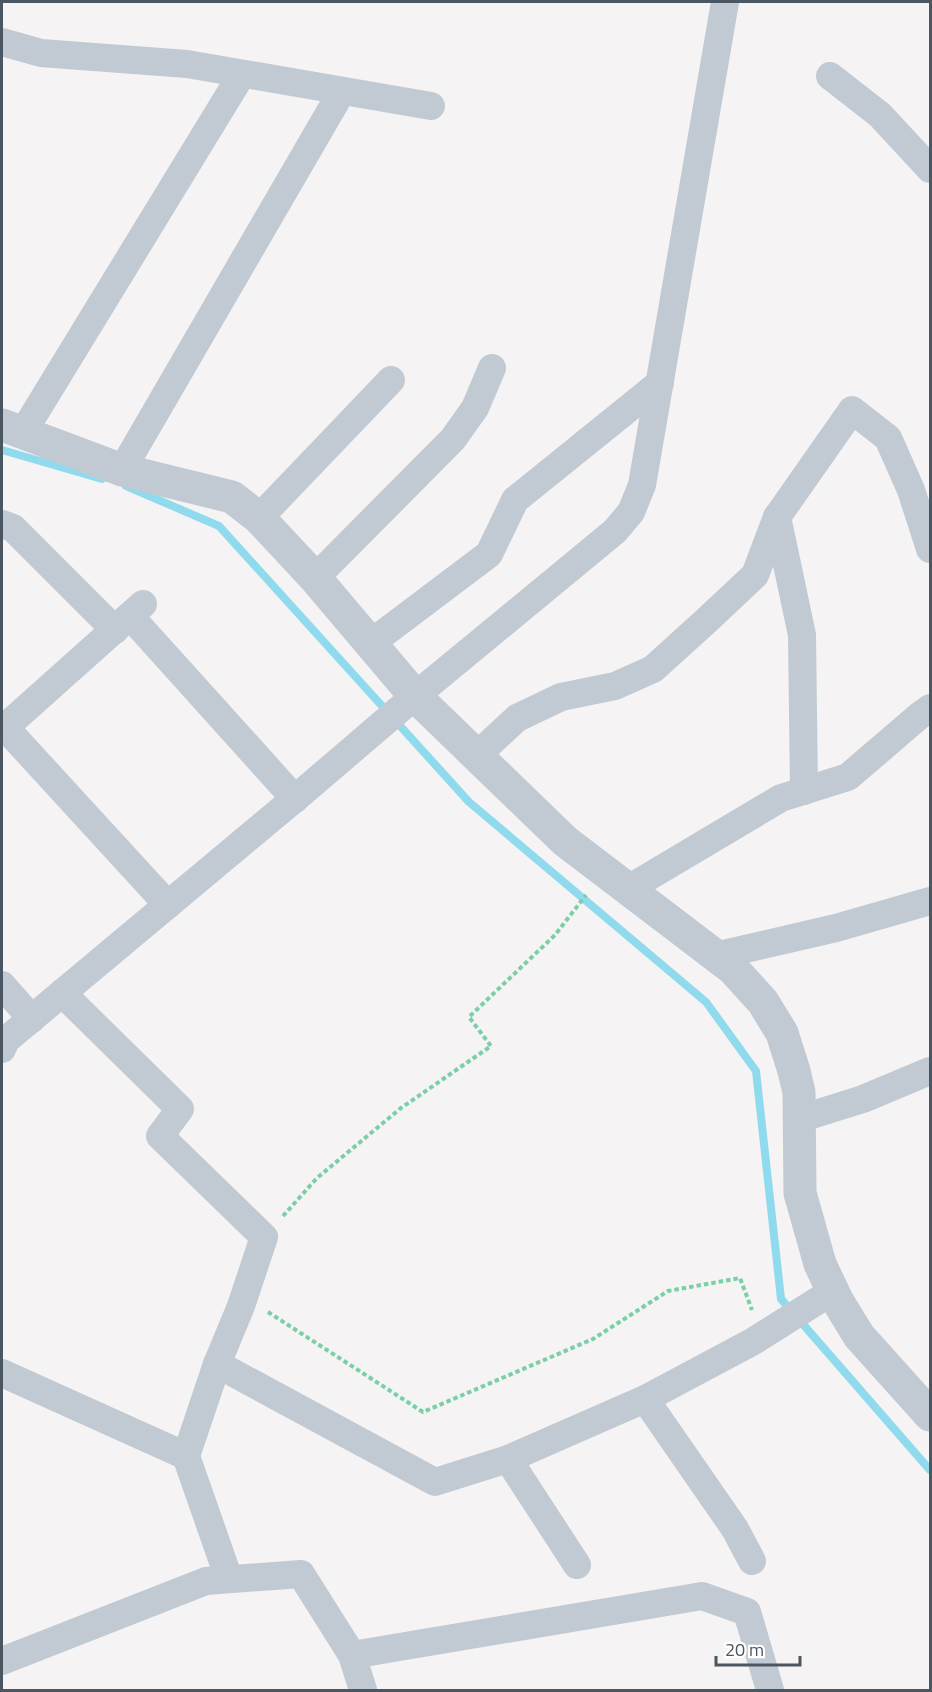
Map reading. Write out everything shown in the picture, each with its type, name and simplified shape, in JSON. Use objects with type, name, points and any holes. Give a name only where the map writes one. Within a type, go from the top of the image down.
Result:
[{"type":"street","points":[[2,1049],[6,1040],[615,531],[631,512],[642,485],[725,2]]},
{"type":"street","points":[[2,42],[41,53],[187,64],[431,106]]},
{"type":"street","points":[[242,74],[12,430],[122,470],[231,497],[259,518],[315,578],[371,643],[411,700],[476,756],[565,841],[733,969],[763,1002],[782,1033],[795,1071],[799,1092],[800,1193],[820,1264],[859,1336],[930,1415]]},
{"type":"street","points":[[830,76],[880,115],[930,169]]},
{"type":"street","points":[[122,470],[342,91]]},
{"type":"street","points":[[315,578],[453,439],[475,408],[492,368]]},
{"type":"street","points":[[259,518],[392,380]]},
{"type":"street","points":[[371,643],[489,554],[515,500],[660,383]]},
{"type":"street","points":[[476,756],[517,718],[561,697],[615,686],[652,669],[755,576],[777,518],[852,410],[888,438],[911,490],[930,549]]},
{"type":"street","points":[[777,518],[802,635],[804,791]]},
{"type":"street","points":[[2,524],[13,528],[130,616],[295,799]]},
{"type":"street","points":[[130,616],[2,727],[168,905]]},
{"type":"street","points":[[628,889],[781,798],[849,777],[930,708]]},
{"type":"street","points":[[716,956],[836,928],[930,901]]},
{"type":"street","points":[[2,985],[32,1019]]},
{"type":"street","points":[[62,993],[180,1109],[160,1136],[264,1237],[186,1456],[229,1579]]},
{"type":"street","points":[[799,1119],[863,1100],[930,1071]]},
{"type":"street","points":[[217,1364],[435,1482],[508,1459],[645,1399],[762,1335],[833,1291]]},
{"type":"street","points":[[2,1373],[186,1456]]},
{"type":"street","points":[[645,1399],[735,1530],[752,1561]]},
{"type":"street","points":[[508,1459],[577,1565]]},
{"type":"street","points":[[2,1661],[206,1581],[301,1574],[352,1655],[363,1690]]},
{"type":"street","points":[[352,1655],[702,1596],[747,1612],[770,1690]]},
{"type":"path","points":[[264,1237],[317,1178],[400,1108],[490,1046],[469,1017],[555,935],[589,891]]},
{"type":"path","points":[[244,1297],[423,1412],[593,1339],[669,1291],[740,1278],[762,1335]]},
{"type":"waterway","points":[[2,450],[102,479]]},
{"type":"waterway","points":[[126,486],[219,526],[469,802],[706,1002],[756,1071],[781,1299],[930,1470]]}]
